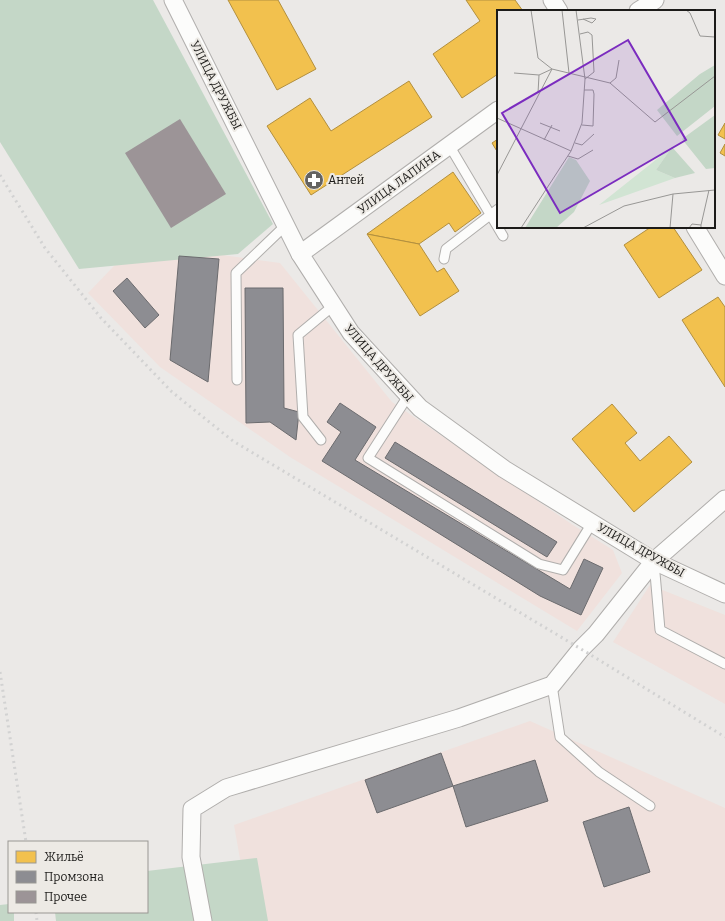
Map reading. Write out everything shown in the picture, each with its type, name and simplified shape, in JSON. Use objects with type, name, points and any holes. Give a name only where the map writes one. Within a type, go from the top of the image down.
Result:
[{"type":"street","name":"УЛИЦА ДРУЖБЫ","points":[[173,0],[300,254],[351,334],[408,396],[420,408],[504,469],[654,561],[725,594]]},
{"type":"street","points":[[552,0],[558,10]]},
{"type":"street","points":[[640,10],[655,0]]},
{"type":"street","name":"УЛИЦА ЛАПИНА","points":[[300,254],[497,111]]},
{"type":"street","points":[[696,228],[719,260],[725,276]]},
{"type":"street","points":[[203,921],[192,857],[192,809],[226,788],[459,718],[552,685],[580,649],[596,634],[654,561],[725,499]]},
{"type":"lane","points":[[444,259],[446,249],[494,212],[449,145]]},
{"type":"lane","points":[[237,380],[236,273],[286,225]]},
{"type":"lane","points":[[500,228],[503,236]]},
{"type":"lane","points":[[321,440],[303,417],[298,335],[333,306]]},
{"type":"lane","points":[[408,396],[368,458],[539,564],[563,570],[592,523]]},
{"type":"lane","points":[[654,561],[660,630],[725,664]]},
{"type":"lane","points":[[552,685],[560,737],[599,772],[650,806]]},
{"type":"shaded area","points":[[136,243],[280,263],[392,402],[573,525],[613,550],[622,573],[577,631],[290,457],[160,367],[88,293]]},
{"type":"shaded area","points":[[650,585],[725,615],[725,704],[613,642]]},
{"type":"shaded area","points":[[530,721],[725,808],[725,921],[251,921],[234,825]]},
{"type":"green space","points":[[0,0],[153,0],[273,224],[238,254],[79,269],[0,142]]},
{"type":"green space","points":[[257,858],[268,921],[56,921],[55,913],[148,913],[148,871]]},
{"type":"green space","points":[[8,904],[8,913],[14,913],[14,921],[0,921],[0,905]]},
{"type":"building: Жильё","points":[[228,0],[278,0],[316,69],[277,90]]},
{"type":"building: Жильё","points":[[466,0],[515,0],[522,10],[497,10],[497,75],[462,98],[433,54],[480,21]]},
{"type":"building: Жильё","points":[[409,81],[432,117],[311,195],[267,126],[310,98],[331,131]]},
{"type":"building: Жильё","points":[[725,123],[725,139],[718,135]]},
{"type":"building: Жильё","points":[[497,140],[497,151],[492,143]]},
{"type":"building: Жильё","points":[[725,144],[725,156],[720,153]]},
{"type":"building: Жильё","points":[[453,172],[481,213],[455,232],[449,223],[419,244],[367,234]]},
{"type":"building: Жильё","points":[[650,228],[674,228],[702,270],[659,298],[624,245]]},
{"type":"building: Жильё","points":[[367,234],[419,244],[437,272],[444,268],[459,291],[420,316]]},
{"type":"building: Жильё","points":[[718,297],[725,307],[725,387],[682,320]]},
{"type":"building: Жильё","points":[[612,404],[637,433],[625,443],[640,461],[669,436],[692,462],[634,512],[572,439]]},
{"type":"building: Промзона","points":[[179,256],[219,259],[208,382],[170,360]]},
{"type":"building: Промзона","points":[[127,278],[159,315],[145,328],[113,291]]},
{"type":"building: Промзона","points":[[245,288],[283,288],[284,408],[299,412],[296,440],[270,422],[246,423]]},
{"type":"building: Промзона","points":[[340,403],[376,427],[355,460],[570,589],[584,559],[603,568],[581,615],[540,596],[322,461],[341,432],[327,422]]},
{"type":"building: Промзона","points":[[395,442],[557,542],[547,557],[385,458]]},
{"type":"building: Промзона","points":[[441,753],[453,786],[377,813],[365,780]]},
{"type":"building: Промзона","points":[[535,760],[548,801],[466,827],[453,786]]},
{"type":"building: Промзона","points":[[629,807],[650,872],[604,887],[583,822]]},
{"type":"building: Прочее","points":[[180,119],[226,194],[171,228],[125,153]]},
{"type":"railway","points":[[0,175],[45,248],[101,318],[172,392],[233,441],[725,737]]},
{"type":"railway","points":[[0,672],[26,841]]},
{"type":"railway","points":[[36,913],[37,921]]},
{"type":"place","name":"Антей","points":[[314,180]]}]
